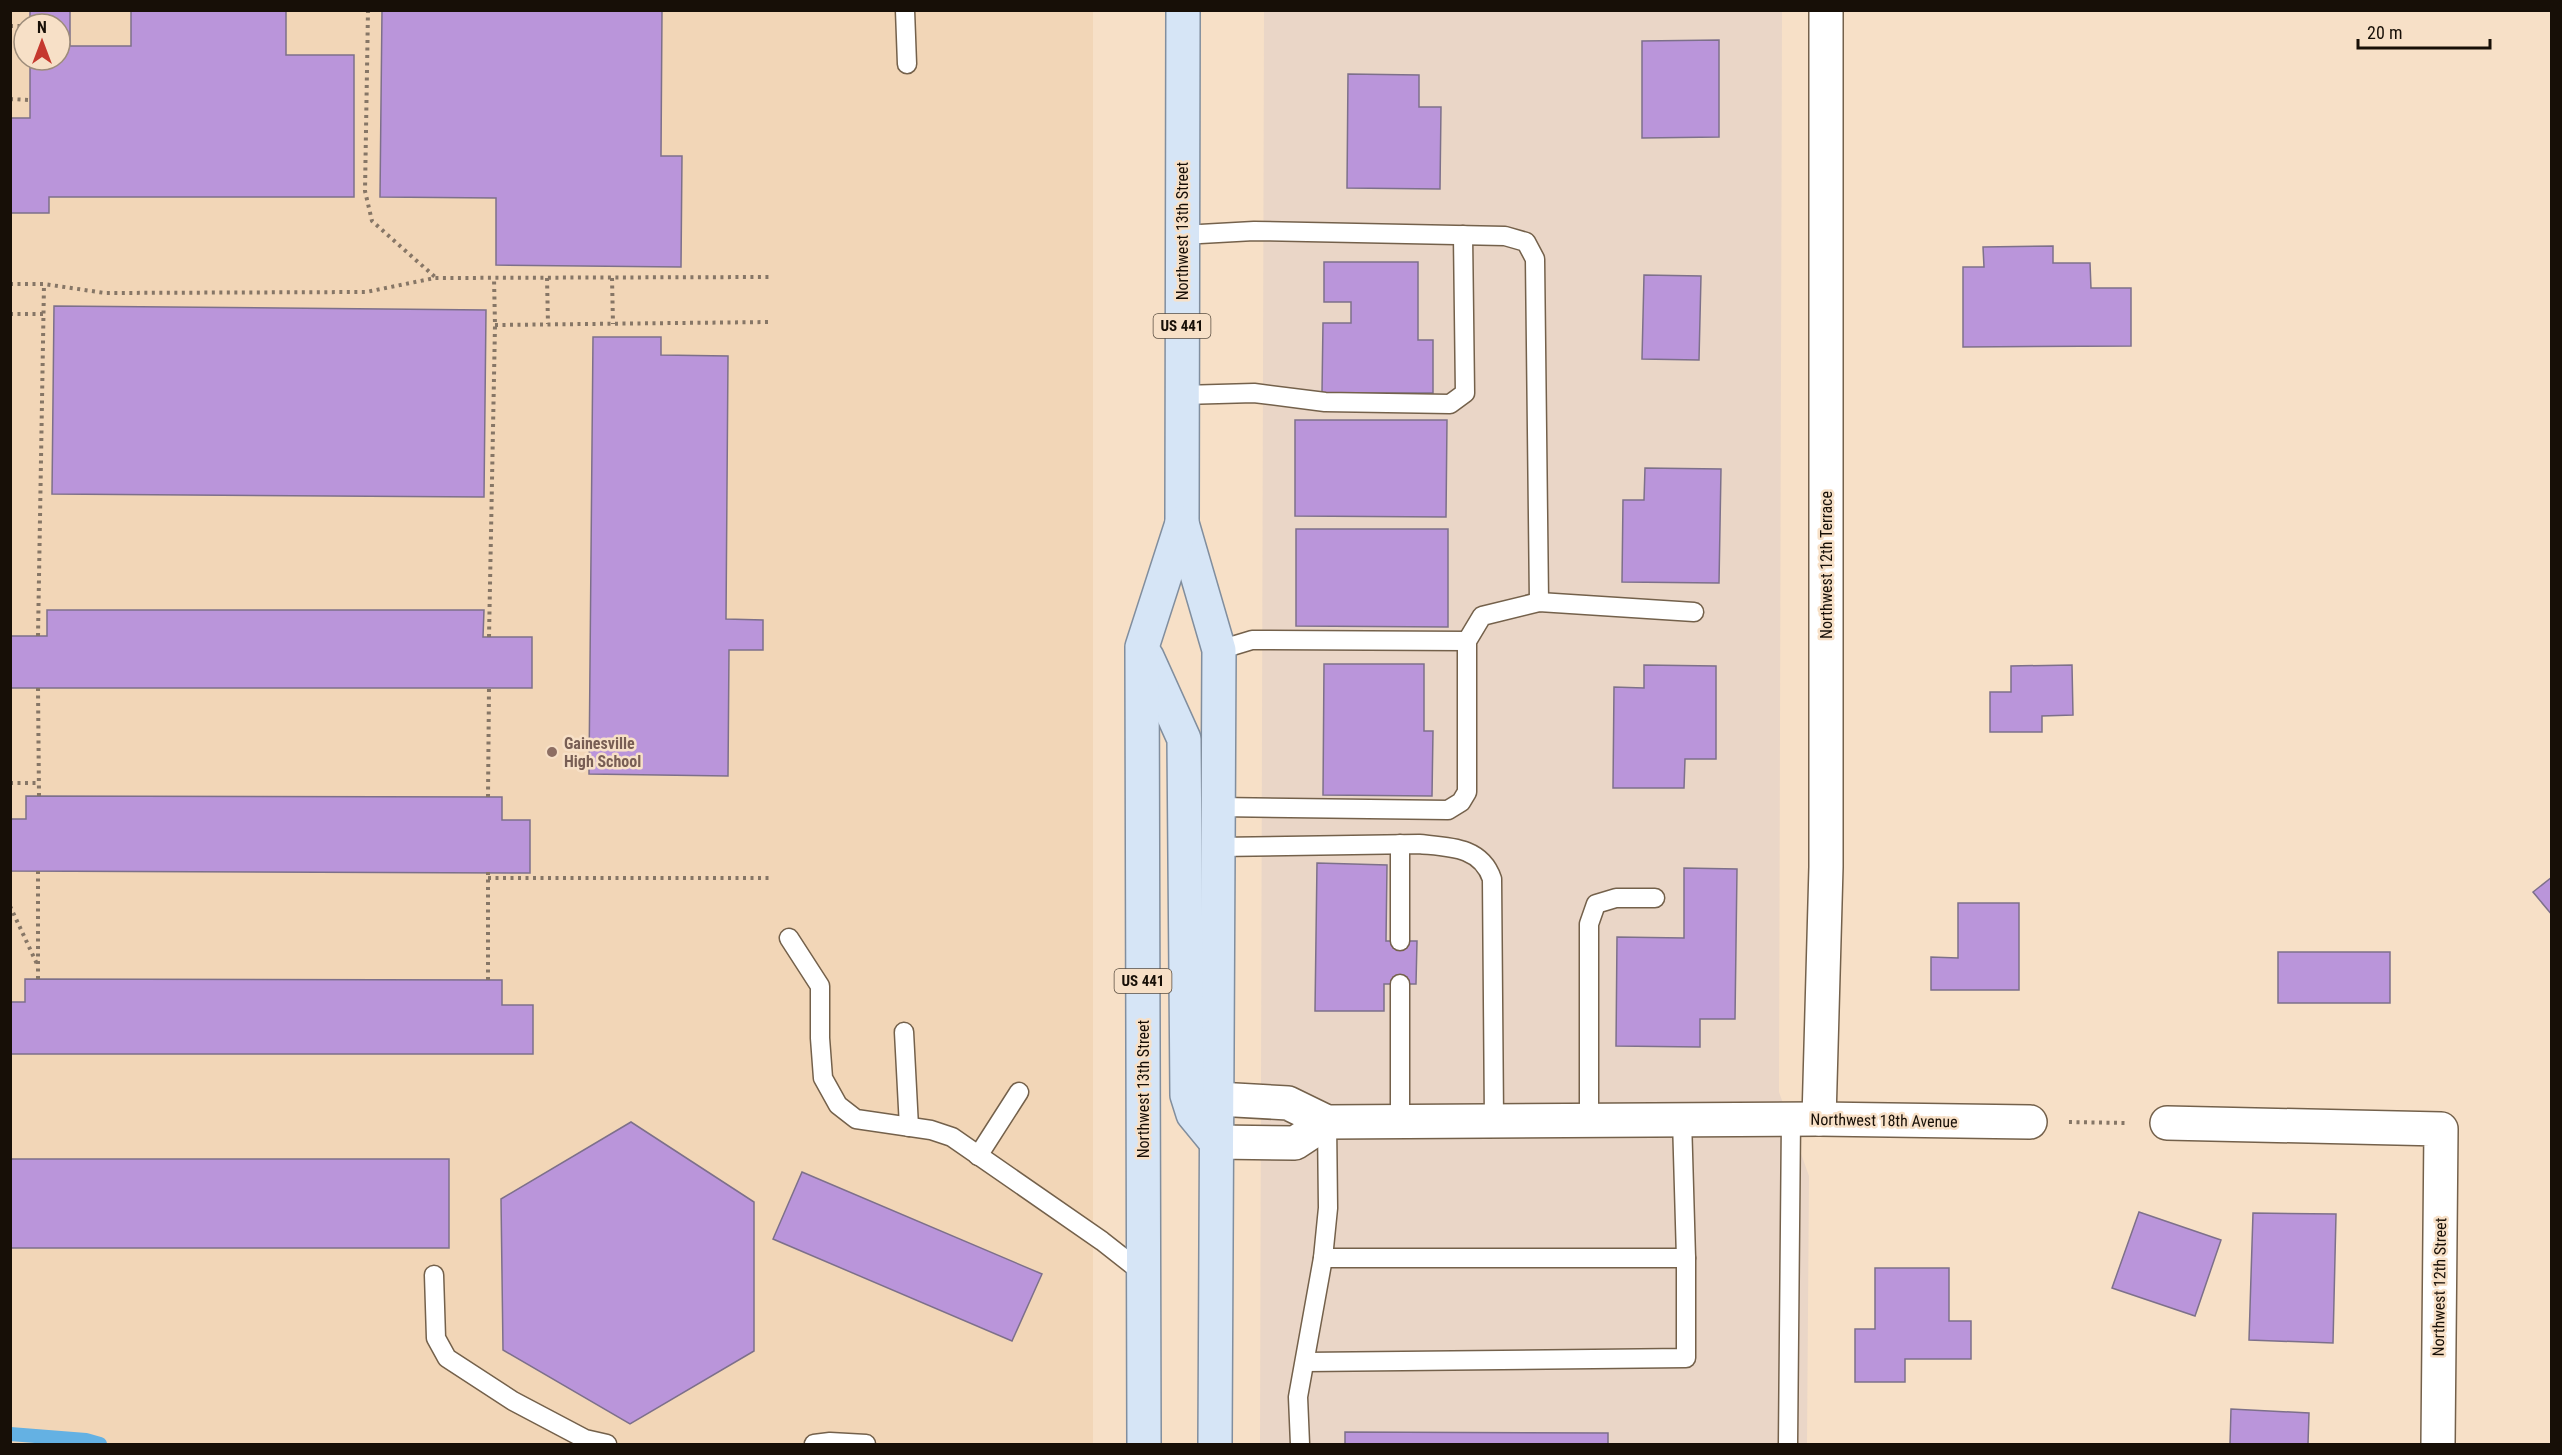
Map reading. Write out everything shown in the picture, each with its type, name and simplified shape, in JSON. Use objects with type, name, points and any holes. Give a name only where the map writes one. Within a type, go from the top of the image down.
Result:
[{"type":"main road","name":"Northwest 13th Street","points":[[1183,10],[1182,524],[1219,650],[1215,1444]]},
{"type":"main road","name":"Northwest 13th Street","points":[[1144,1444],[1142,647],[1182,524]]},
{"type":"main road","points":[[1142,647],[1184,739],[1187,1095],[1193,1114],[1216,1142]]},
{"type":"street","name":"Northwest 12th Terrace","points":[[1805,1119],[1826,867],[1826,10]]},
{"type":"street","name":"Northwest 18th Avenue","points":[[1217,1099],[1288,1103],[1327,1122],[1805,1119],[2030,1122]]},
{"type":"street","points":[[1216,1142],[1294,1143],[1327,1122]]},
{"type":"street","name":"Northwest 12th Street","points":[[2167,1123],[2441,1129],[2438,1444]]},
{"type":"lane","points":[[905,10],[907,64]]},
{"type":"lane","points":[[1182,235],[1254,231],[1463,235],[1505,236],[1526,242],[1535,259],[1539,602]]},
{"type":"lane","points":[[1182,395],[1254,393],[1325,402],[1450,404],[1465,393],[1463,235]]},
{"type":"lane","points":[[1218,807],[1448,810],[1461,802],[1467,792],[1467,641],[1482,616],[1539,602],[1694,612]]},
{"type":"lane","points":[[1219,650],[1252,640],[1467,641]]},
{"type":"lane","points":[[1400,844],[1400,941]]},
{"type":"lane","points":[[1218,847],[1400,844],[1452,847],[1473,854],[1488,866],[1492,879],[1494,1120]]},
{"type":"lane","points":[[1589,1120],[1589,924],[1596,904],[1616,898],[1655,898]]},
{"type":"lane","points":[[789,938],[820,986],[823,1078],[838,1105],[856,1119],[931,1130],[952,1137],[1102,1241],[1144,1274]]},
{"type":"lane","points":[[1400,984],[1400,1122]]},
{"type":"lane","points":[[904,1032],[909,1127]]},
{"type":"lane","points":[[978,1156],[1019,1092]]},
{"type":"lane","points":[[1305,1362],[1686,1358],[1682,1119]]},
{"type":"lane","points":[[1788,1444],[1805,1119]]},
{"type":"lane","points":[[1300,1444],[1298,1397],[1323,1258],[1328,1208],[1327,1122]]},
{"type":"lane","points":[[1323,1258],[1686,1258]]},
{"type":"lane","points":[[434,1275],[436,1338],[447,1358],[513,1401],[585,1439],[607,1444]]},
{"type":"lane","points":[[814,1444],[866,1444]]},
{"type":"path","points":[[368,10],[364,191],[372,221],[435,278]]},
{"type":"path","points":[[10,99],[30,100]]},
{"type":"path","points":[[10,284],[44,284],[105,293],[366,292],[435,278],[770,277]]},
{"type":"path","points":[[489,637],[494,278]]},
{"type":"path","points":[[547,278],[548,324]]},
{"type":"path","points":[[612,278],[613,324]]},
{"type":"path","points":[[38,636],[44,284]]},
{"type":"path","points":[[10,314],[44,314]]},
{"type":"path","points":[[495,325],[770,322]]},
{"type":"path","points":[[38,688],[39,796]]},
{"type":"path","points":[[488,797],[489,688]]},
{"type":"path","points":[[10,783],[38,783]]},
{"type":"path","points":[[38,871],[38,979]]},
{"type":"path","points":[[488,872],[488,980]]},
{"type":"path","points":[[488,878],[770,878]]},
{"type":"path","points":[[10,906],[38,968]]},
{"type":"path","points":[[2030,1122],[2167,1123]]},
{"type":"shaded area","name":"Gainesville High School","points":[[10,11],[1093,11],[1093,1444],[11,1444]]},
{"type":"shaded area","points":[[1264,11],[1782,11],[1779,1092],[1809,1176],[1807,1444],[1260,1444]]},
{"type":"building","points":[[30,10],[104,10],[70,12],[30,12]]},
{"type":"building","points":[[131,10],[286,10],[286,55],[354,55],[354,197],[49,197],[49,213],[10,213],[10,118],[30,118],[30,72],[72,72],[72,46],[131,46]]},
{"type":"building","points":[[382,10],[662,11],[661,156],[682,156],[681,267],[496,265],[496,198],[380,197]]},
{"type":"building","points":[[1719,40],[1719,137],[1642,138],[1642,41]]},
{"type":"building","points":[[1348,74],[1419,75],[1419,107],[1441,107],[1440,189],[1347,188]]},
{"type":"building","points":[[2053,246],[2053,263],[2090,263],[2091,288],[2131,288],[2131,346],[1963,347],[1963,267],[1984,267],[1983,247]]},
{"type":"building","points":[[1324,262],[1418,262],[1418,340],[1433,340],[1433,393],[1322,393],[1323,323],[1351,323],[1351,302],[1324,302]]},
{"type":"building","points":[[1644,275],[1701,276],[1699,360],[1642,359]]},
{"type":"building","points":[[54,306],[486,310],[484,497],[52,494]]},
{"type":"building","points":[[593,337],[661,337],[661,355],[728,356],[726,619],[763,620],[763,650],[729,650],[728,776],[589,774]]},
{"type":"building","points":[[1295,420],[1447,420],[1446,517],[1295,516]]},
{"type":"building","points":[[1645,468],[1721,469],[1719,583],[1622,582],[1623,500],[1644,500]]},
{"type":"building","points":[[1296,529],[1448,529],[1448,627],[1296,626]]},
{"type":"building","points":[[47,610],[484,610],[483,637],[532,637],[532,688],[10,688],[10,636],[47,636]]},
{"type":"building","points":[[1324,664],[1424,664],[1424,731],[1433,731],[1432,796],[1323,795]]},
{"type":"building","points":[[1644,665],[1716,666],[1716,759],[1685,759],[1684,788],[1613,788],[1614,687],[1644,688]]},
{"type":"building","points":[[2072,665],[2073,715],[2042,716],[2042,732],[1990,732],[1990,692],[2011,692],[2011,666]]},
{"type":"building","points":[[26,796],[502,797],[502,820],[530,820],[530,873],[10,871],[10,819],[26,819]]},
{"type":"building","points":[[1317,863],[1387,865],[1386,941],[1417,941],[1416,984],[1384,984],[1384,1011],[1315,1011]]},
{"type":"building","points":[[1684,868],[1737,869],[1735,1019],[1700,1019],[1700,1047],[1616,1046],[1617,937],[1684,938]]},
{"type":"building","points":[[2552,877],[2552,915],[2533,892]]},
{"type":"building","points":[[1958,903],[2019,903],[2019,990],[1931,990],[1931,957],[1958,958]]},
{"type":"building","points":[[2278,952],[2390,952],[2390,1003],[2278,1003]]},
{"type":"building","points":[[25,979],[502,980],[502,1005],[533,1005],[533,1054],[10,1054],[10,1002],[25,1002]]},
{"type":"building","points":[[631,1122],[754,1202],[754,1351],[630,1424],[503,1350],[501,1199]]},
{"type":"building","points":[[10,1159],[449,1159],[449,1248],[10,1248]]},
{"type":"building","points":[[802,1172],[1042,1274],[1012,1341],[773,1239]]},
{"type":"building","points":[[2139,1212],[2221,1240],[2195,1316],[2112,1288]]},
{"type":"building","points":[[2253,1213],[2336,1214],[2333,1343],[2249,1340]]},
{"type":"building","points":[[1875,1268],[1949,1268],[1949,1321],[1971,1321],[1971,1359],[1905,1359],[1905,1382],[1855,1382],[1855,1329],[1875,1329]]},
{"type":"building","points":[[2231,1409],[2309,1413],[2308,1444],[2230,1444]]},
{"type":"building","points":[[1345,1432],[1608,1433],[1608,1444],[1345,1444]]},
{"type":"waterway","points":[[10,1434],[86,1440],[100,1444]]},
{"type":"place","name":"Gainesville High School","points":[[552,752]]}]
